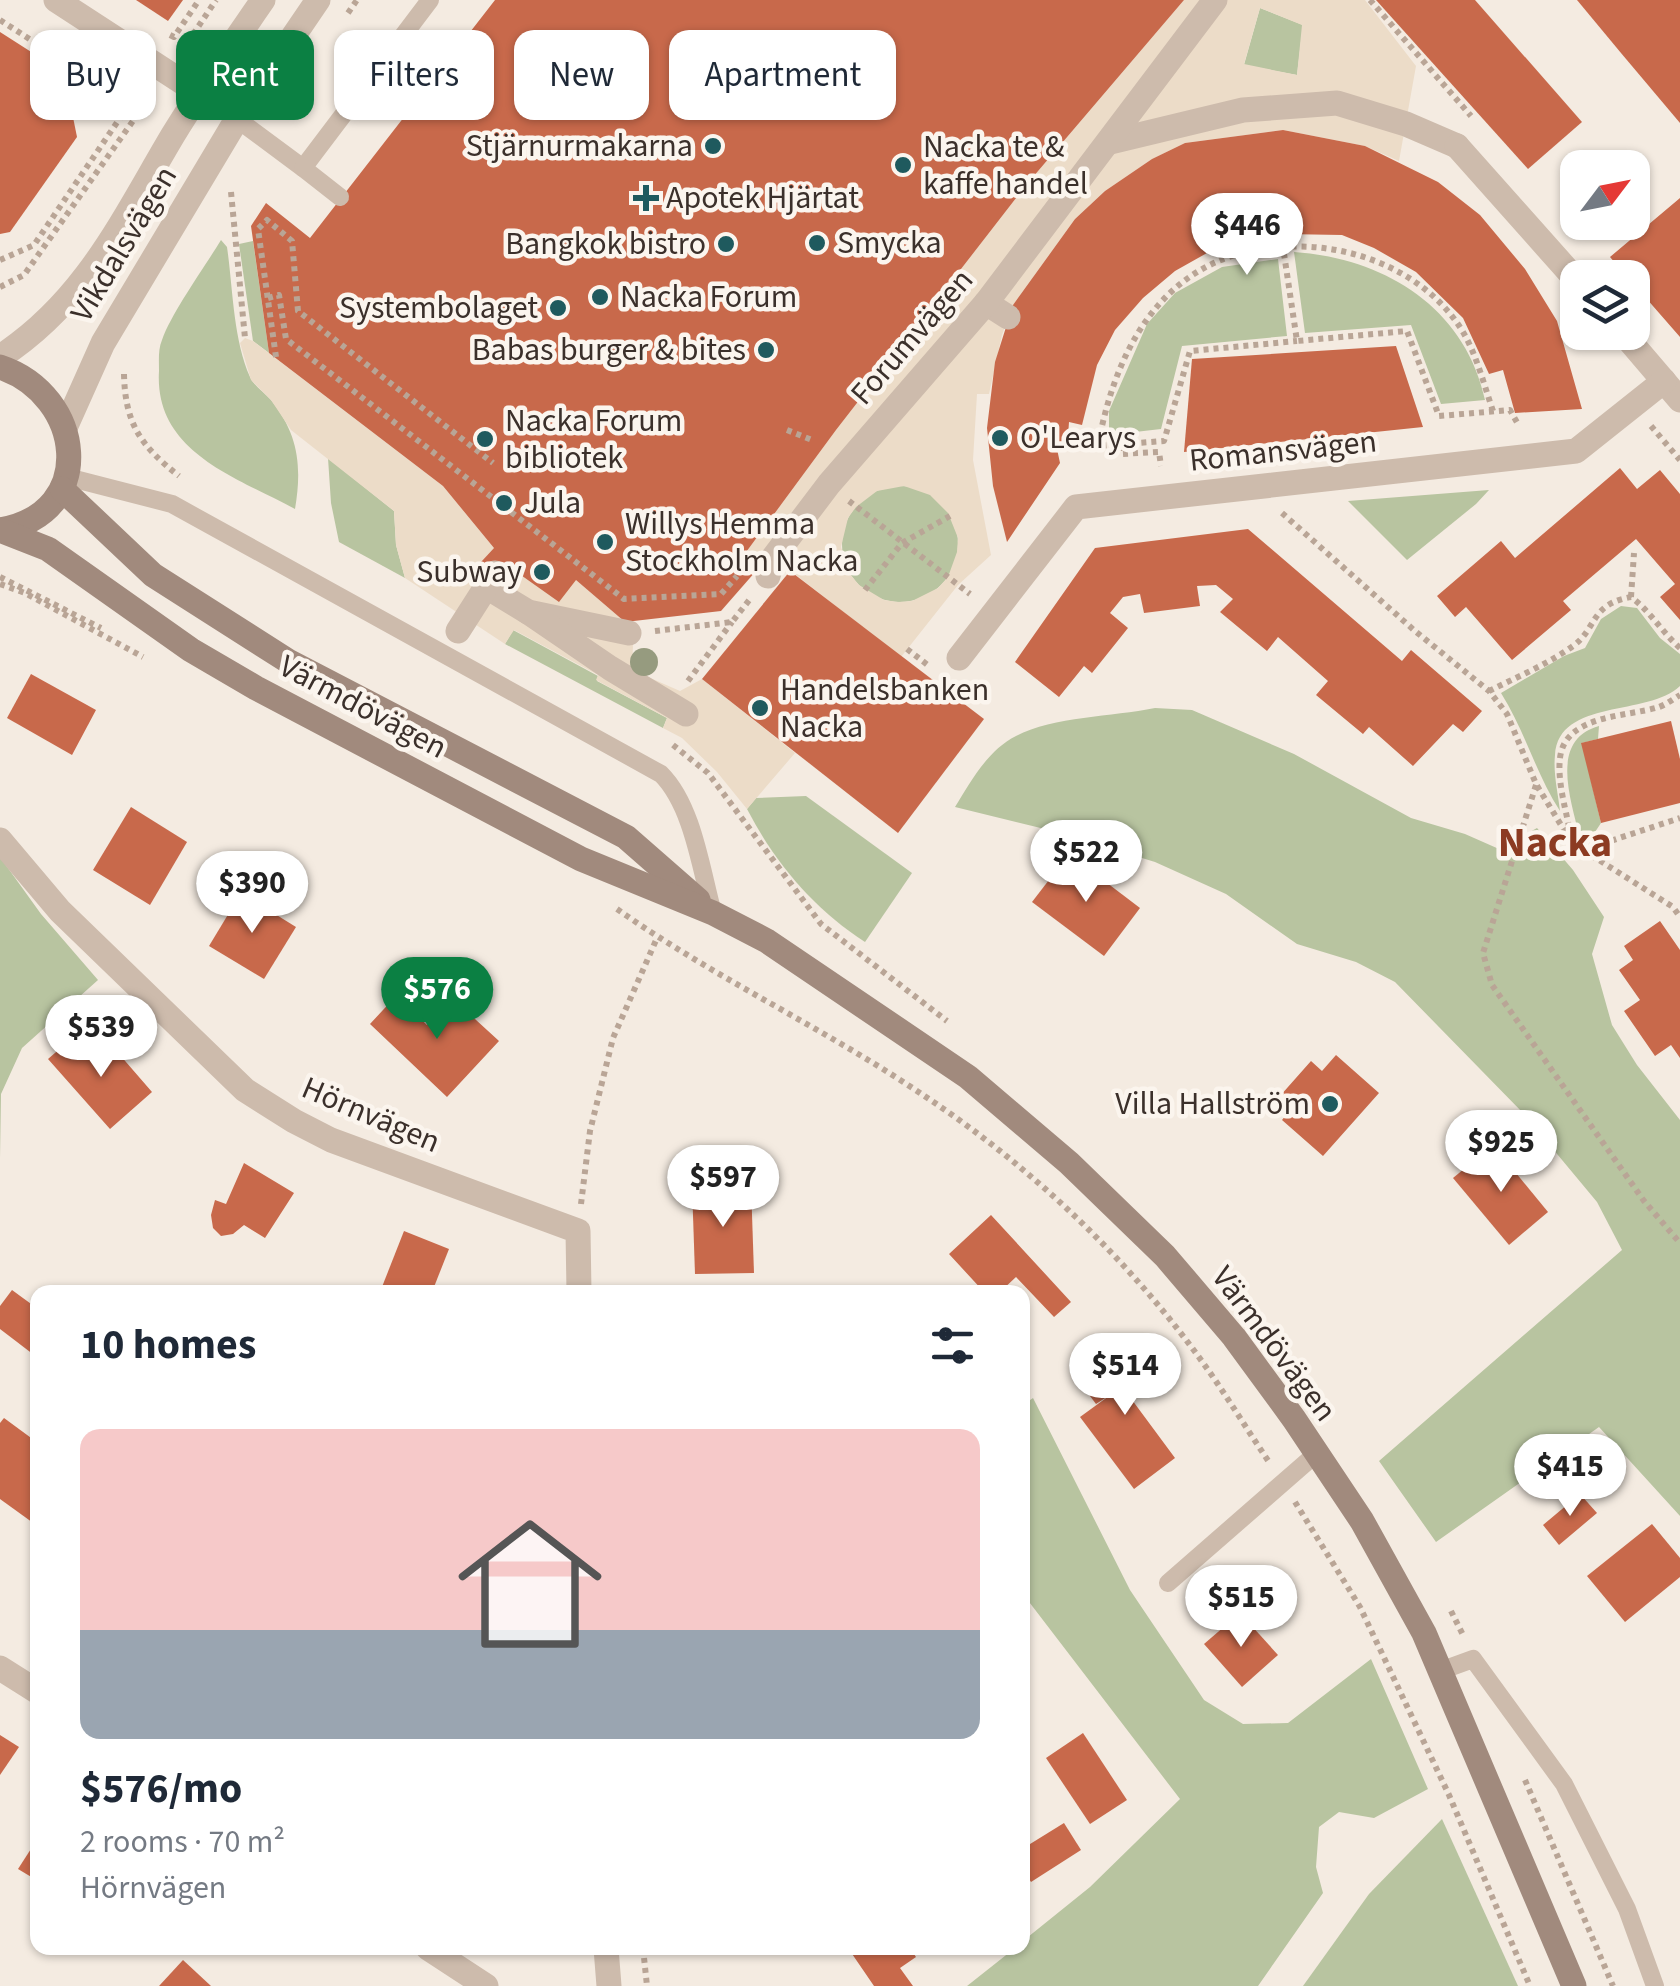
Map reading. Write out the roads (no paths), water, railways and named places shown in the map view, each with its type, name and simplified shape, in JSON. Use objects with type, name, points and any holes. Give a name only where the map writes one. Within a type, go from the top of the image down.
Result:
[{"type":"main road","points":[[0,367],[33,384],[48,399],[66,428],[69,448],[65,483],[36,519],[0,530]]},
{"type":"main road","name":"Värmdövägen","points":[[65,483],[153,574],[288,661],[626,837],[713,913]]},
{"type":"main road","name":"Värmdövägen","points":[[0,530],[48,549],[191,650],[256,688],[581,859],[713,913],[767,941],[968,1077],[1068,1163],[1165,1256],[1234,1337],[1362,1521],[1424,1633],[1574,1986]]},
{"type":"street","points":[[56,0],[176,77]]},
{"type":"street","name":"Vikdalsvägen","points":[[242,30],[263,0]]},
{"type":"street","name":"Vikdalsvägen","points":[[297,30],[318,0]]},
{"type":"street","name":"Forumvägen","points":[[758,570],[773,558],[828,484],[986,302],[1110,142],[1189,15],[1215,0]]},
{"type":"street","points":[[1110,142],[1243,110],[1337,103],[1406,124],[1457,146],[1560,262]]},
{"type":"street","name":"Vikdalsvägen","points":[[0,356],[35,334],[85,278],[182,120]]},
{"type":"street","name":"Vikdalsvägen","points":[[66,428],[103,343],[235,120]]},
{"type":"street","points":[[986,302],[1008,317]]},
{"type":"street","points":[[1637,350],[1672,391]]},
{"type":"street","name":"Romansvägen","points":[[948,666],[1076,507],[1576,451],[1642,415],[1672,391]]},
{"type":"street","points":[[458,630],[491,580],[528,612],[610,668],[683,702]]},
{"type":"street","points":[[528,612],[629,633]]},
{"type":"street","name":"Hörnvägen","points":[[0,840],[60,911],[245,1090],[294,1122],[331,1140],[578,1230],[578,1285]]},
{"type":"street","points":[[0,1668],[30,1687]]},
{"type":"street","points":[[439,1955],[486,1986]]},
{"type":"street","points":[[607,1955],[609,1986]]},
{"type":"lane","points":[[303,168],[430,0]]},
{"type":"lane","points":[[239,120],[340,197]]},
{"type":"lane","points":[[65,483],[172,504],[662,774],[672,784],[688,819],[713,913]]},
{"type":"lane","points":[[1168,1583],[1317,1453]]},
{"type":"lane","points":[[1440,1671],[1473,1659],[1564,1784],[1627,1908],[1655,1986]]},
{"type":"place","name":"Stjärnurmakarna","points":[[713,146]]},
{"type":"place","name":"Nacka te & kaffe handel","points":[[903,165]]},
{"type":"place","name":"Apotek Hjärtat","points":[[646,198]]},
{"type":"place","name":"Smycka","points":[[817,243]]},
{"type":"place","name":"Bangkok bistro","points":[[726,244]]},
{"type":"place","name":"Nacka Forum","points":[[600,297]]},
{"type":"place","name":"Systembolaget","points":[[558,308]]},
{"type":"place","name":"Babas burger & bites","points":[[766,350]]},
{"type":"place","name":"O'Learys","points":[[1000,438]]},
{"type":"place","name":"Nacka Forum bibliotek","points":[[485,439]]},
{"type":"place","name":"Jula","points":[[504,503]]},
{"type":"place","name":"Willys Hemma Stockholm Nacka","points":[[605,542]]},
{"type":"place","name":"Subway","points":[[542,572]]},
{"type":"place","name":"Handelsbanken Nacka","points":[[760,708]]},
{"type":"place","name":"Villa Hallström","points":[[1330,1104]]},
{"type":"district","name":"Nacka","points":[[1555,843]]}]
